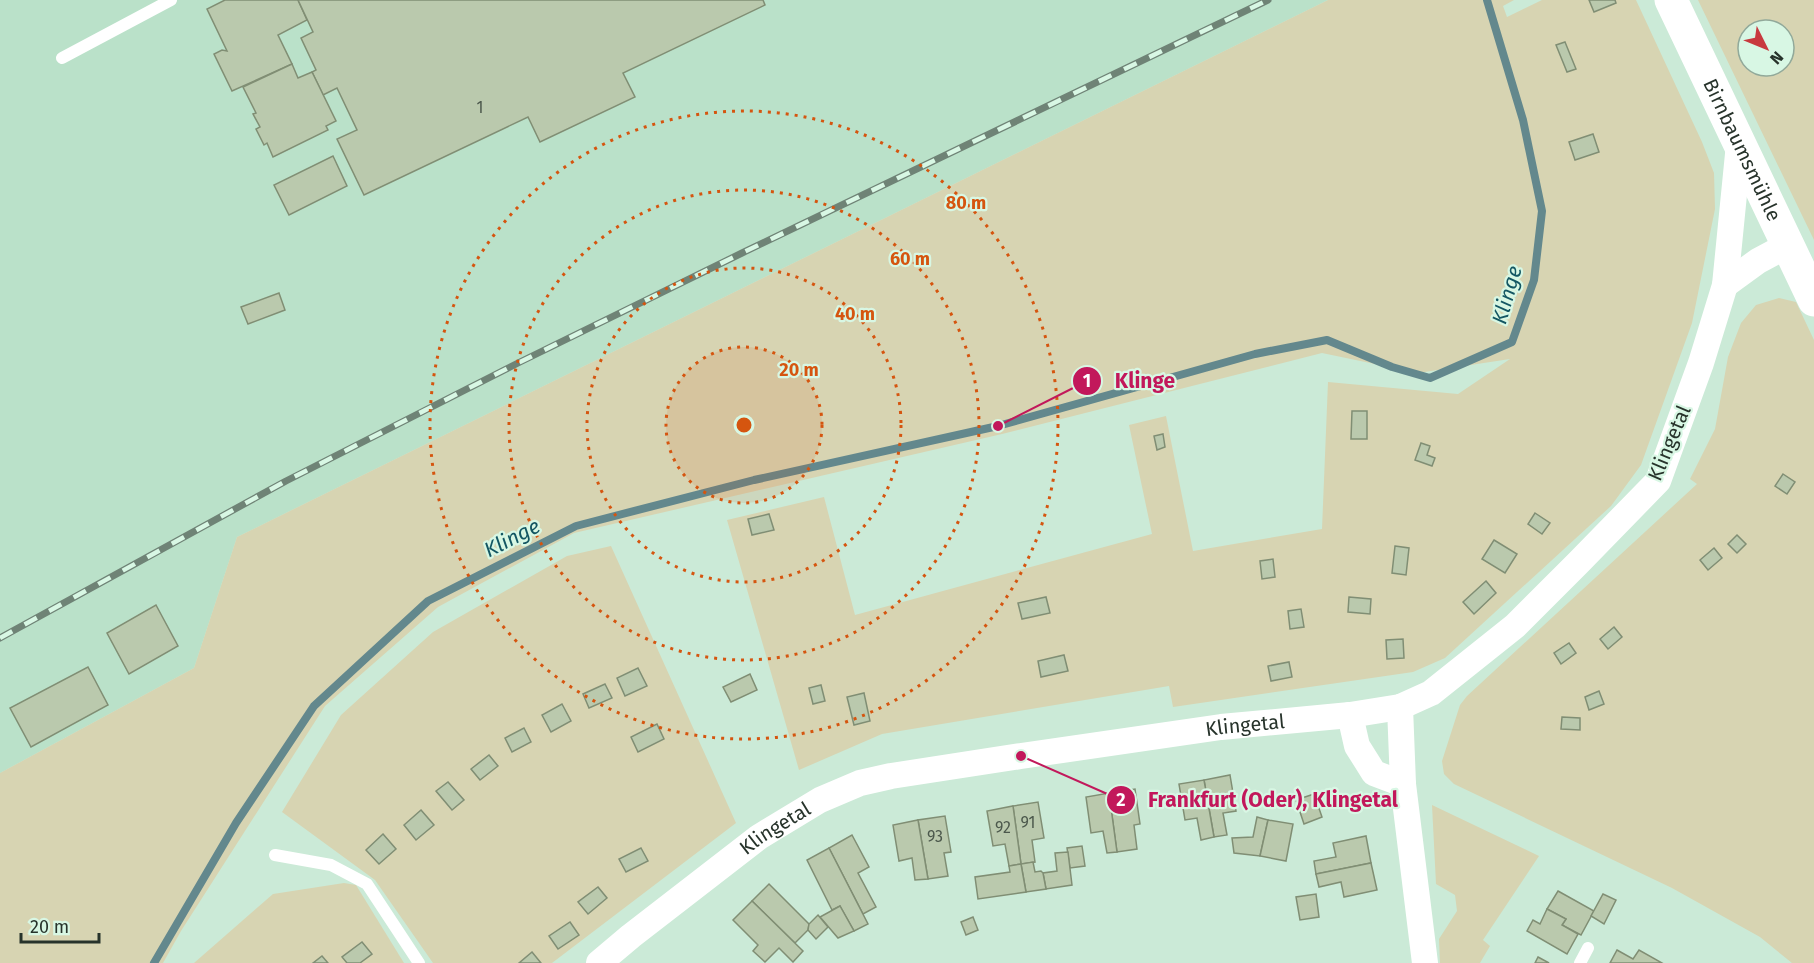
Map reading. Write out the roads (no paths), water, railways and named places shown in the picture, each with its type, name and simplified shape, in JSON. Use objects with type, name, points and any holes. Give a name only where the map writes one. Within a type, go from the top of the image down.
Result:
[{"type":"main road","name":"Birnbaumsmühle","points":[[1671,0],[1814,300]]},
{"type":"street","name":"Klingetal","points":[[599,963],[759,837],[820,800],[860,783],[998,759],[1221,727],[1350,715],[1400,707],[1431,693],[1515,626],[1658,481],[1701,363],[1725,285],[1739,144]]},
{"type":"street","points":[[1725,285],[1758,261],[1788,245]]},
{"type":"street","points":[[1400,707],[1403,784],[1425,963]]},
{"type":"street","points":[[1350,715],[1357,746],[1374,773],[1403,784]]},
{"type":"lane","points":[[62,58],[171,0]]},
{"type":"lane","points":[[275,855],[331,865],[367,884],[419,963]]},
{"type":"lane","points":[[1580,963],[1588,948]]},
{"type":"waterway","name":"Klinge","points":[[154,963],[236,823],[314,706],[428,601],[576,526],[754,480],[998,426],[1255,354],[1327,340],[1392,367],[1430,378],[1512,342],[1534,280],[1542,211],[1523,120],[1487,0]]},
{"type":"railway","points":[[0,638],[286,481],[520,362],[1268,0]]},
{"type":"place","name":"Klinge","points":[[998,426]]},
{"type":"place","name":"Frankfurt (Oder), Klingetal","points":[[1021,756]]}]
